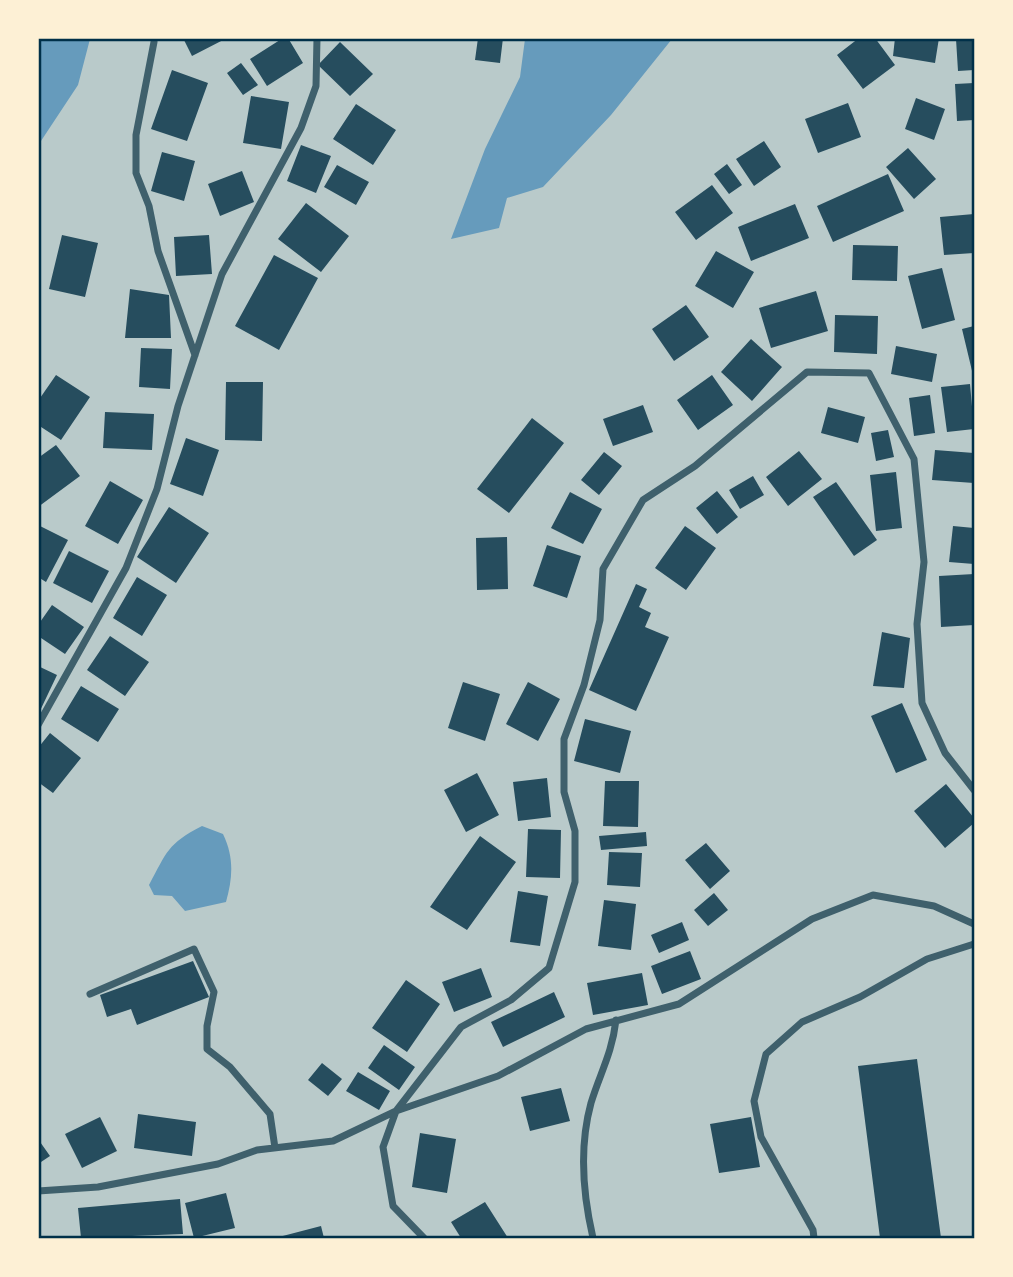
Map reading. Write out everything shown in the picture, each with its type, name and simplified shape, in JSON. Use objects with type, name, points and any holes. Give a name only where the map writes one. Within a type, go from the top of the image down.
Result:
[{"type":"street","points":[[38,724],[126,568],[157,489],[195,355],[222,274],[301,128],[316,86],[317,38]]},
{"type":"street","points":[[154,42],[136,135],[136,173],[149,206],[158,251],[195,355]]},
{"type":"street","points":[[424,1238],[393,1206],[383,1147],[396,1111],[461,1027],[511,1000],[549,968],[575,882],[575,831],[564,792],[564,739],[584,685],[600,620],[603,569],[643,500],[695,466],[807,372],[869,373],[914,459],[924,562],[917,624],[922,703],[945,753],[975,790]]},
{"type":"street","points":[[38,1191],[98,1187],[218,1164],[257,1150],[333,1141],[396,1111],[498,1076],[586,1028],[678,1004],[812,919],[873,895],[934,906],[975,924]]},
{"type":"street","points":[[814,1238],[813,1230],[761,1137],[754,1101],[766,1054],[802,1022],[860,997],[927,959],[975,944]]},
{"type":"street","points":[[90,994],[194,949],[214,992],[207,1026],[208,1049],[238,1076],[270,1114],[275,1148]]},
{"type":"street","points":[[593,1238],[583,1159],[591,1104],[613,1048],[616,1020]]},
{"type":"shaded area","points":[[38,39],[974,39],[974,1238],[39,1238]]},
{"type":"water","points":[[39,38],[90,39],[78,85],[39,144]]},
{"type":"water","points":[[525,39],[672,39],[611,115],[543,187],[507,198],[499,228],[451,239],[485,149],[520,77]]},
{"type":"water","points":[[202,826],[223,834],[227,842],[231,867],[228,893],[226,902],[185,911],[172,896],[154,895],[149,885],[169,850],[181,838]]},
{"type":"building","points":[[183,38],[227,38],[192,56]]},
{"type":"building","points":[[283,38],[288,38],[303,63],[267,86],[250,59]]},
{"type":"building","points":[[478,38],[503,38],[500,63],[475,60]]},
{"type":"building","points":[[859,38],[875,38],[895,65],[863,89],[837,55]]},
{"type":"building","points":[[895,38],[939,38],[935,63],[893,56]]},
{"type":"building","points":[[974,38],[974,70],[958,71],[956,39]]},
{"type":"building","points":[[340,42],[373,74],[350,96],[318,65]]},
{"type":"building","points":[[241,63],[258,85],[243,95],[227,73]]},
{"type":"building","points":[[172,70],[208,83],[187,141],[151,129]]},
{"type":"building","points":[[974,83],[974,120],[957,121],[955,84]]},
{"type":"building","points":[[251,96],[289,102],[281,149],[243,143]]},
{"type":"building","points":[[916,98],[945,109],[934,140],[905,129]]},
{"type":"building","points":[[848,103],[861,137],[818,153],[805,119]]},
{"type":"building","points":[[356,104],[396,130],[373,165],[333,139]]},
{"type":"building","points":[[764,141],[781,167],[754,186],[736,159]]},
{"type":"building","points":[[301,145],[331,156],[316,193],[287,181]]},
{"type":"building","points":[[908,148],[936,179],[914,199],[886,167]]},
{"type":"building","points":[[162,152],[195,161],[184,201],[151,191]]},
{"type":"building","points":[[727,164],[742,185],[729,194],[714,174]]},
{"type":"building","points":[[337,165],[369,182],[356,205],[324,187]]},
{"type":"building","points":[[242,171],[254,202],[220,216],[208,184]]},
{"type":"building","points":[[888,174],[904,211],[833,242],[817,206]]},
{"type":"building","points":[[712,185],[733,213],[696,240],[675,212]]},
{"type":"building","points":[[306,203],[349,236],[321,272],[278,239]]},
{"type":"building","points":[[795,204],[809,238],[751,261],[738,227]]},
{"type":"building","points":[[974,214],[974,253],[944,255],[940,217]]},
{"type":"building","points":[[62,235],[98,243],[85,297],[49,289]]},
{"type":"building","points":[[209,235],[212,274],[176,276],[174,237]]},
{"type":"building","points":[[853,245],[898,246],[897,281],[852,280]]},
{"type":"building","points":[[716,251],[754,272],[733,308],[695,286]]},
{"type":"building","points":[[274,255],[318,278],[279,350],[235,326]]},
{"type":"building","points":[[942,268],[955,320],[922,329],[908,276]]},
{"type":"building","points":[[130,289],[169,295],[171,338],[125,338]]},
{"type":"building","points":[[816,291],[828,331],[771,348],[759,308]]},
{"type":"building","points":[[686,305],[709,337],[674,361],[652,329]]},
{"type":"building","points":[[835,315],[878,316],[877,354],[834,352]]},
{"type":"building","points":[[974,326],[974,375],[973,375],[962,329]]},
{"type":"building","points":[[751,339],[782,367],[752,401],[721,372]]},
{"type":"building","points":[[896,346],[937,354],[932,382],[891,374]]},
{"type":"building","points":[[141,348],[172,349],[170,389],[139,387]]},
{"type":"building","points":[[56,375],[90,397],[61,440],[38,425],[38,401]]},
{"type":"building","points":[[712,375],[733,405],[698,430],[677,400]]},
{"type":"building","points":[[226,382],[263,382],[262,441],[225,440]]},
{"type":"building","points":[[970,384],[974,429],[947,432],[941,387]]},
{"type":"building","points":[[930,395],[935,433],[914,436],[909,398]]},
{"type":"building","points":[[643,405],[653,432],[613,446],[603,419]]},
{"type":"building","points":[[828,407],[865,417],[858,443],[821,433]]},
{"type":"building","points":[[105,412],[154,414],[152,450],[103,448]]},
{"type":"building","points":[[532,418],[564,443],[509,513],[477,489]]},
{"type":"building","points":[[888,430],[894,457],[876,461],[871,433]]},
{"type":"building","points":[[186,438],[219,450],[203,496],[170,484]]},
{"type":"building","points":[[56,445],[80,476],[38,507],[38,458]]},
{"type":"building","points":[[935,450],[974,453],[974,483],[932,480]]},
{"type":"building","points":[[799,451],[822,479],[788,506],[766,477]]},
{"type":"building","points":[[604,452],[622,466],[599,495],[581,480]]},
{"type":"building","points":[[896,472],[902,528],[876,531],[870,475]]},
{"type":"building","points":[[753,476],[764,495],[740,509],[729,490]]},
{"type":"building","points":[[110,481],[143,500],[118,544],[85,526]]},
{"type":"building","points":[[836,482],[877,540],[854,556],[813,497]]},
{"type":"building","points":[[717,491],[738,517],[717,534],[696,508]]},
{"type":"building","points":[[570,492],[602,509],[583,544],[551,528]]},
{"type":"building","points":[[169,507],[209,533],[176,583],[137,557]]},
{"type":"building","points":[[38,525],[68,540],[46,582],[38,577]]},
{"type":"building","points":[[685,526],[716,548],[686,590],[655,568]]},
{"type":"building","points":[[953,526],[974,528],[974,564],[949,562]]},
{"type":"building","points":[[507,537],[508,589],[477,590],[476,538]]},
{"type":"building","points":[[547,545],[581,556],[567,598],[533,586]]},
{"type":"building","points":[[69,551],[109,571],[92,603],[53,583]]},
{"type":"building","points":[[974,574],[974,625],[941,627],[939,576]]},
{"type":"building","points":[[137,577],[167,595],[142,636],[113,618]]},
{"type":"building","points":[[636,584],[647,589],[639,607],[651,613],[645,627],[669,637],[636,711],[589,690]]},
{"type":"building","points":[[52,605],[84,627],[65,654],[38,636],[38,625]]},
{"type":"building","points":[[882,632],[910,638],[904,688],[873,686]]},
{"type":"building","points":[[110,636],[149,662],[125,696],[87,670]]},
{"type":"building","points":[[38,666],[57,675],[38,715]]},
{"type":"building","points":[[463,682],[500,694],[485,741],[448,728]]},
{"type":"building","points":[[528,682],[560,699],[538,741],[506,724]]},
{"type":"building","points":[[81,686],[119,709],[98,742],[61,719]]},
{"type":"building","points":[[902,703],[927,760],[896,773],[871,716]]},
{"type":"building","points":[[585,719],[631,731],[620,773],[574,761]]},
{"type":"building","points":[[50,733],[81,758],[53,793],[38,782],[38,748]]},
{"type":"building","points":[[477,773],[499,815],[466,832],[444,790]]},
{"type":"building","points":[[547,778],[551,817],[518,821],[513,782]]},
{"type":"building","points":[[605,781],[639,781],[638,827],[603,826]]},
{"type":"building","points":[[946,784],[974,818],[974,823],[945,848],[914,811]]},
{"type":"building","points":[[528,829],[561,830],[560,878],[526,877]]},
{"type":"building","points":[[646,832],[647,846],[601,850],[599,836]]},
{"type":"building","points":[[480,836],[516,862],[467,930],[430,907]]},
{"type":"building","points":[[706,843],[730,871],[710,889],[685,860]]},
{"type":"building","points":[[609,852],[642,853],[640,887],[607,885]]},
{"type":"building","points":[[518,891],[548,896],[540,946],[510,942]]},
{"type":"building","points":[[714,893],[728,910],[708,926],[694,910]]},
{"type":"building","points":[[604,900],[636,904],[631,950],[598,946]]},
{"type":"building","points":[[682,922],[689,940],[659,953],[651,935]]},
{"type":"building","points":[[690,951],[701,979],[662,994],[651,966]]},
{"type":"building","points":[[193,961],[209,997],[137,1025],[131,1009],[107,1017],[100,995]]},
{"type":"building","points":[[481,968],[492,997],[454,1012],[442,982]]},
{"type":"building","points":[[642,973],[648,1005],[593,1015],[587,983]]},
{"type":"building","points":[[406,980],[440,1004],[407,1052],[372,1028]]},
{"type":"building","points":[[554,992],[565,1017],[503,1047],[491,1022]]},
{"type":"building","points":[[384,1045],[415,1067],[399,1090],[368,1068]]},
{"type":"building","points":[[917,1059],[941,1238],[880,1238],[858,1066]]},
{"type":"building","points":[[322,1063],[342,1079],[328,1096],[308,1080]]},
{"type":"building","points":[[358,1072],[390,1091],[379,1110],[346,1091]]},
{"type":"building","points":[[561,1088],[570,1121],[530,1131],[521,1097]]},
{"type":"building","points":[[138,1114],[196,1122],[192,1156],[134,1148]]},
{"type":"building","points":[[100,1117],[117,1151],[82,1168],[65,1134]]},
{"type":"building","points":[[751,1117],[760,1167],[719,1173],[710,1124]]},
{"type":"building","points":[[420,1133],[456,1139],[447,1193],[412,1187]]},
{"type":"building","points":[[38,1139],[50,1156],[38,1164]]},
{"type":"building","points":[[226,1193],[235,1228],[194,1238],[185,1203]]},
{"type":"building","points":[[180,1199],[183,1234],[81,1238],[78,1208]]},
{"type":"building","points":[[485,1202],[508,1238],[461,1238],[451,1222]]},
{"type":"building","points":[[321,1226],[324,1238],[275,1238]]}]
